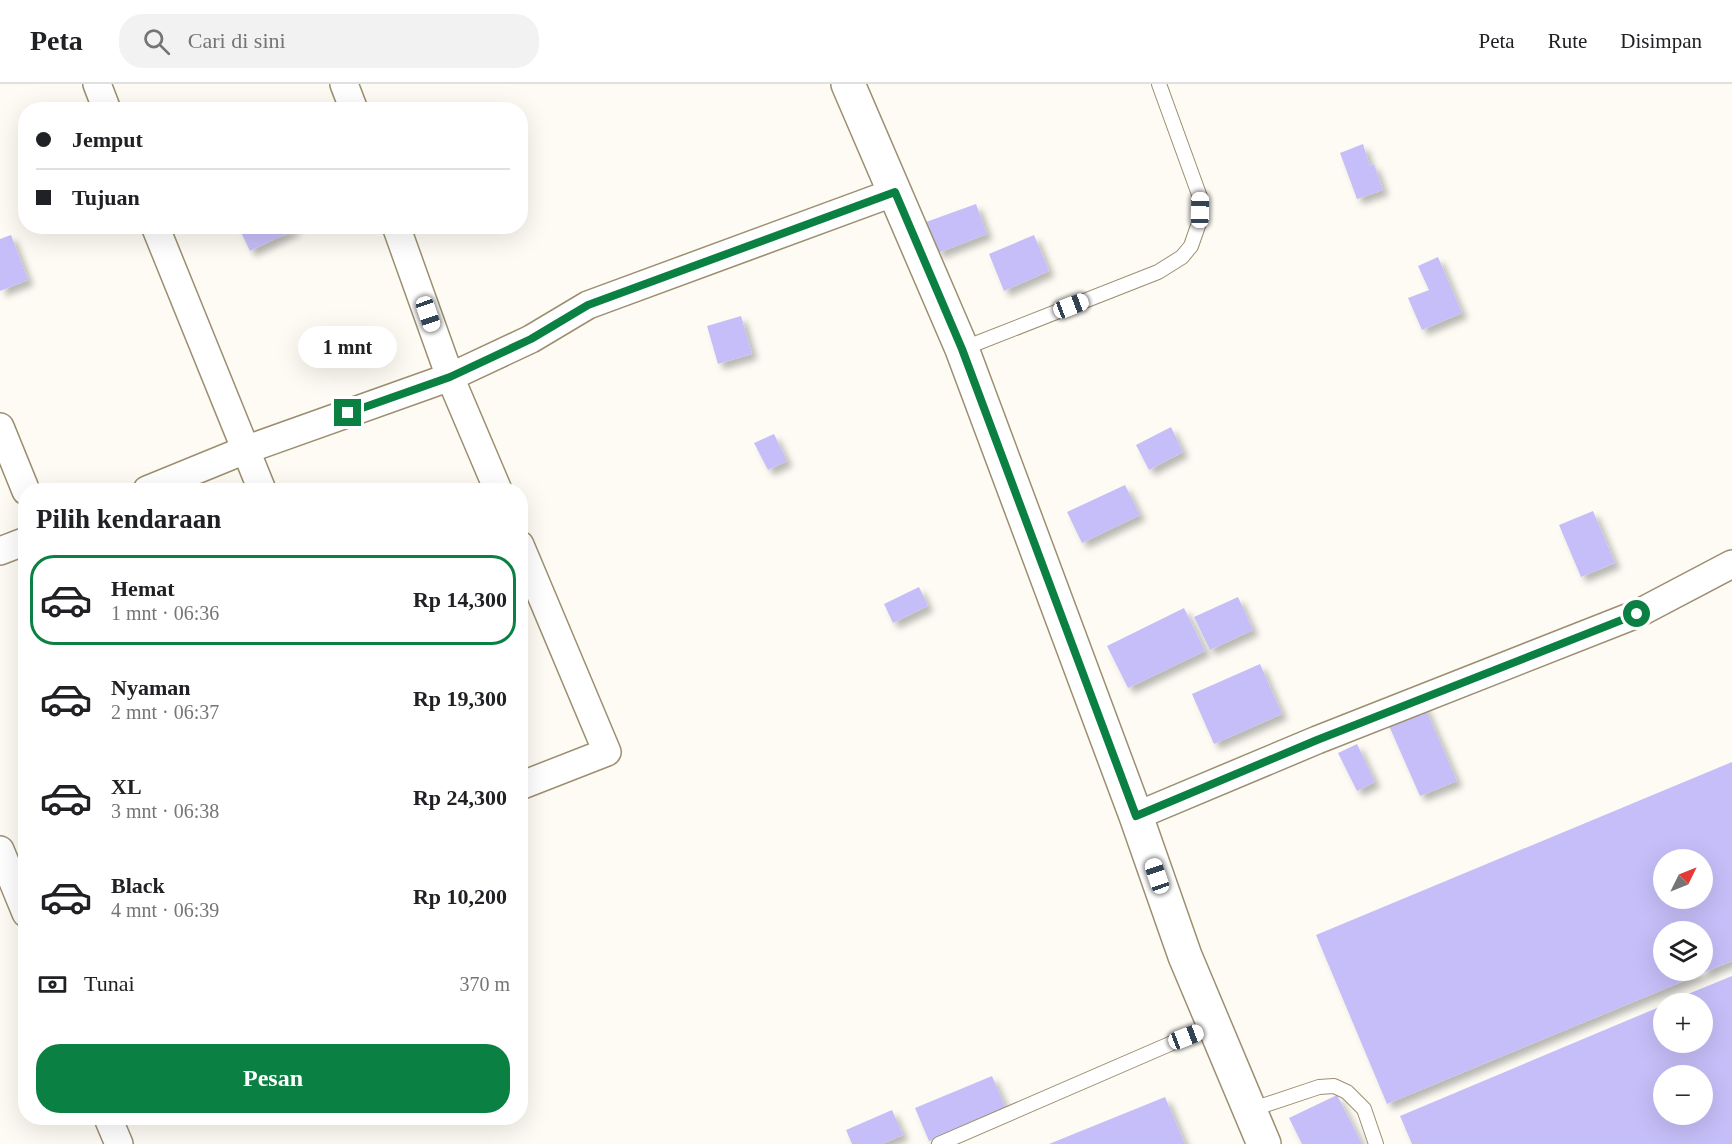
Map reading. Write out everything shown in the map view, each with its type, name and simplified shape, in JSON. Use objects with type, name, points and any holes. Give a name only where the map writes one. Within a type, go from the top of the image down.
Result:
[{"type":"street","points":[[97,84],[104,102]]},
{"type":"street","points":[[344,84],[351,102]]},
{"type":"street","points":[[849,84],[962,349],[1197,984],[1264,1144]]},
{"type":"street","points":[[164,483],[245,450],[450,377],[531,339],[588,305],[895,192]]},
{"type":"street","points":[[158,234],[259,483]]},
{"type":"street","points":[[399,234],[450,377],[495,483]]},
{"type":"street","points":[[0,427],[23,483]]},
{"type":"street","points":[[0,551],[18,544]]},
{"type":"street","points":[[528,564],[607,752],[528,783]]},
{"type":"street","points":[[1136,816],[1317,740],[1637,614],[1732,564]]},
{"type":"street","points":[[0,850],[18,894]]},
{"type":"street","points":[[111,1125],[119,1144]]},
{"type":"lane","points":[[962,349],[1158,272],[1182,257],[1191,246],[1199,223],[1200,197],[1159,84]]},
{"type":"lane","points":[[939,1144],[1186,1037],[1215,1027]]},
{"type":"lane","points":[[1250,1110],[1318,1087],[1334,1086],[1347,1092],[1364,1109],[1376,1144]]},
{"type":"building","points":[[1363,144],[1370,166],[1374,164],[1383,190],[1357,199],[1340,153]]},
{"type":"building","points":[[976,204],[987,234],[938,253],[926,222]]},
{"type":"building","points":[[242,234],[286,234],[250,251]]},
{"type":"building","points":[[11,235],[28,280],[0,291],[0,239]]},
{"type":"building","points":[[1034,235],[1049,271],[1004,291],[989,254]]},
{"type":"building","points":[[1438,257],[1462,313],[1422,330],[1408,298],[1429,290],[1418,266]]},
{"type":"building","points":[[741,316],[752,354],[718,364],[707,326]]},
{"type":"building","points":[[1171,427],[1183,452],[1149,470],[1136,445]]},
{"type":"building","points":[[774,434],[787,461],[768,470],[754,443]]},
{"type":"building","points":[[1125,485],[1140,515],[1082,543],[1067,512]]},
{"type":"building","points":[[1593,511],[1615,563],[1581,577],[1559,525]]},
{"type":"building","points":[[919,587],[928,606],[893,623],[884,604]]},
{"type":"building","points":[[1238,597],[1253,630],[1210,650],[1194,617]]},
{"type":"building","points":[[1184,608],[1205,651],[1128,688],[1107,646]]},
{"type":"building","points":[[1260,664],[1282,714],[1214,744],[1192,694]]},
{"type":"building","points":[[1423,703],[1457,781],[1420,796],[1386,719]]},
{"type":"building","points":[[1357,744],[1375,782],[1357,791],[1338,753]]},
{"type":"building","points":[[1732,762],[1732,961],[1713,969],[1713,921],[1653,921],[1653,981],[1684,981],[1387,1104],[1316,935]]},
{"type":"building","points":[[1732,976],[1732,1144],[1412,1144],[1400,1116],[1653,1010],[1653,1053],[1713,1053],[1713,993],[1690,993]]},
{"type":"building","points":[[992,1076],[1006,1109],[929,1141],[915,1108]]},
{"type":"building","points":[[1337,1095],[1362,1144],[1302,1144],[1289,1118]]},
{"type":"building","points":[[1165,1097],[1185,1144],[1049,1144]]},
{"type":"building","points":[[892,1110],[903,1135],[882,1144],[852,1144],[846,1130]]},
{"type":"route","points":[[348,413],[450,377],[531,339],[588,305],[895,192],[962,349],[1136,816],[1317,740],[1637,614]]}]
